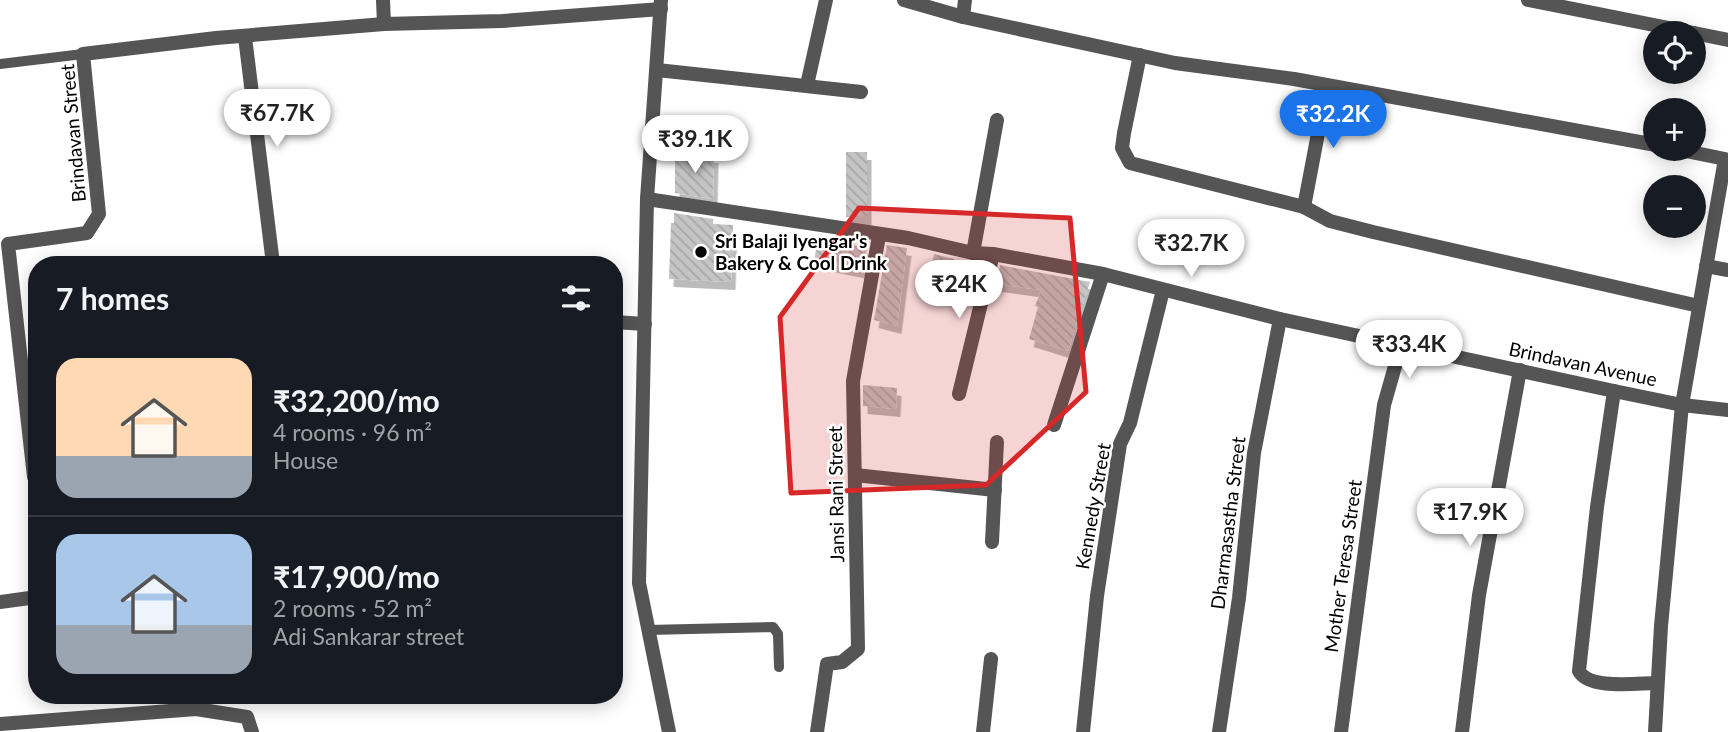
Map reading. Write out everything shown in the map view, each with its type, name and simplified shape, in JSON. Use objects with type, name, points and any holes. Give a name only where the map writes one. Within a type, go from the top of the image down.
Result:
[{"type":"street","points":[[383,0],[384,24]]},
{"type":"street","points":[[807,85],[826,0]]},
{"type":"street","points":[[904,0],[963,17],[1175,63],[1327,86],[1643,142]]},
{"type":"street","points":[[963,17],[965,0]]},
{"type":"street","points":[[1528,0],[1643,23]]},
{"type":"street","points":[[661,5],[647,199],[639,583],[669,732]]},
{"type":"street","name":"Brindavan Street","points":[[28,431],[4,245],[87,233],[99,214],[83,54],[216,38],[384,24],[502,21],[661,5]]},
{"type":"street","points":[[1706,35],[1728,40]]},
{"type":"street","points":[[245,37],[273,256]]},
{"type":"street","points":[[1140,55],[1122,148],[1130,163],[1304,207],[1330,221],[1384,235],[1699,306]]},
{"type":"street","points":[[657,70],[862,92]]},
{"type":"street","points":[[1304,207],[1327,86]]},
{"type":"street","points":[[973,253],[997,120]]},
{"type":"street","points":[[1655,732],[1682,405],[1725,159],[1706,155]]},
{"type":"street","name":"Brindavan Avenue","points":[[647,199],[908,239],[973,253],[993,254],[1103,274],[1280,319],[1682,405],[1728,410]]},
{"type":"street","name":"Jansi Rani Street","points":[[817,732],[827,664],[842,662],[859,649],[853,381],[879,236]]},
{"type":"street","points":[[959,394],[993,254]]},
{"type":"street","points":[[1706,266],[1728,271]]},
{"type":"street","points":[[1054,425],[1103,274]]},
{"type":"street","name":"Kennedy Street","points":[[1083,732],[1097,596],[1118,455],[1142,380],[1163,290]]},
{"type":"street","name":"Dharmasastha Street","points":[[1219,732],[1239,598],[1254,453],[1280,319]]},
{"type":"street","points":[[623,323],[645,324]]},
{"type":"street","name":"Mother Teresa Street","points":[[1341,732],[1384,405],[1401,345]]},
{"type":"street","points":[[1462,732],[1479,595],[1520,370]]},
{"type":"street","points":[[1614,391],[1597,507],[1579,671],[1582,677],[1595,683],[1657,684]]},
{"type":"street","points":[[992,542],[997,442]]},
{"type":"street","points":[[855,475],[995,490]]},
{"type":"street","points":[[0,602],[28,598]]},
{"type":"street","points":[[983,732],[991,659]]},
{"type":"street","points":[[0,724],[177,704]]},
{"type":"street","points":[[202,704],[247,717],[252,732]]},
{"type":"lane","points":[[0,64],[83,54]]},
{"type":"lane","points":[[648,630],[773,627],[778,634],[779,667]]},
{"type":"highlighted area","points":[[859,208],[1070,218],[1086,392],[986,485],[791,493],[780,317]]},
{"type":"building","points":[[846,152],[867,152],[867,217],[846,217]]},
{"type":"building","points":[[675,155],[714,155],[713,199],[675,193]]},
{"type":"building","name":"Sri Balaji Iyengar's Bakery & Cool Drink","points":[[674,213],[713,219],[713,224],[733,225],[731,282],[669,279],[671,223],[674,223]]},
{"type":"building","points":[[818,238],[867,248],[863,271],[814,261]]},
{"type":"building","points":[[887,245],[907,248],[897,326],[874,320]]},
{"type":"building","points":[[934,254],[954,259],[949,282],[929,279]]},
{"type":"building","points":[[1000,265],[1090,282],[1068,351],[1029,339],[1041,290],[997,284]]},
{"type":"building","points":[[863,385],[897,388],[896,409],[863,406]]},
{"type":"place","name":"Sri Balaji Iyengar's Bakery & Cool Drink","points":[[701,252]]}]
